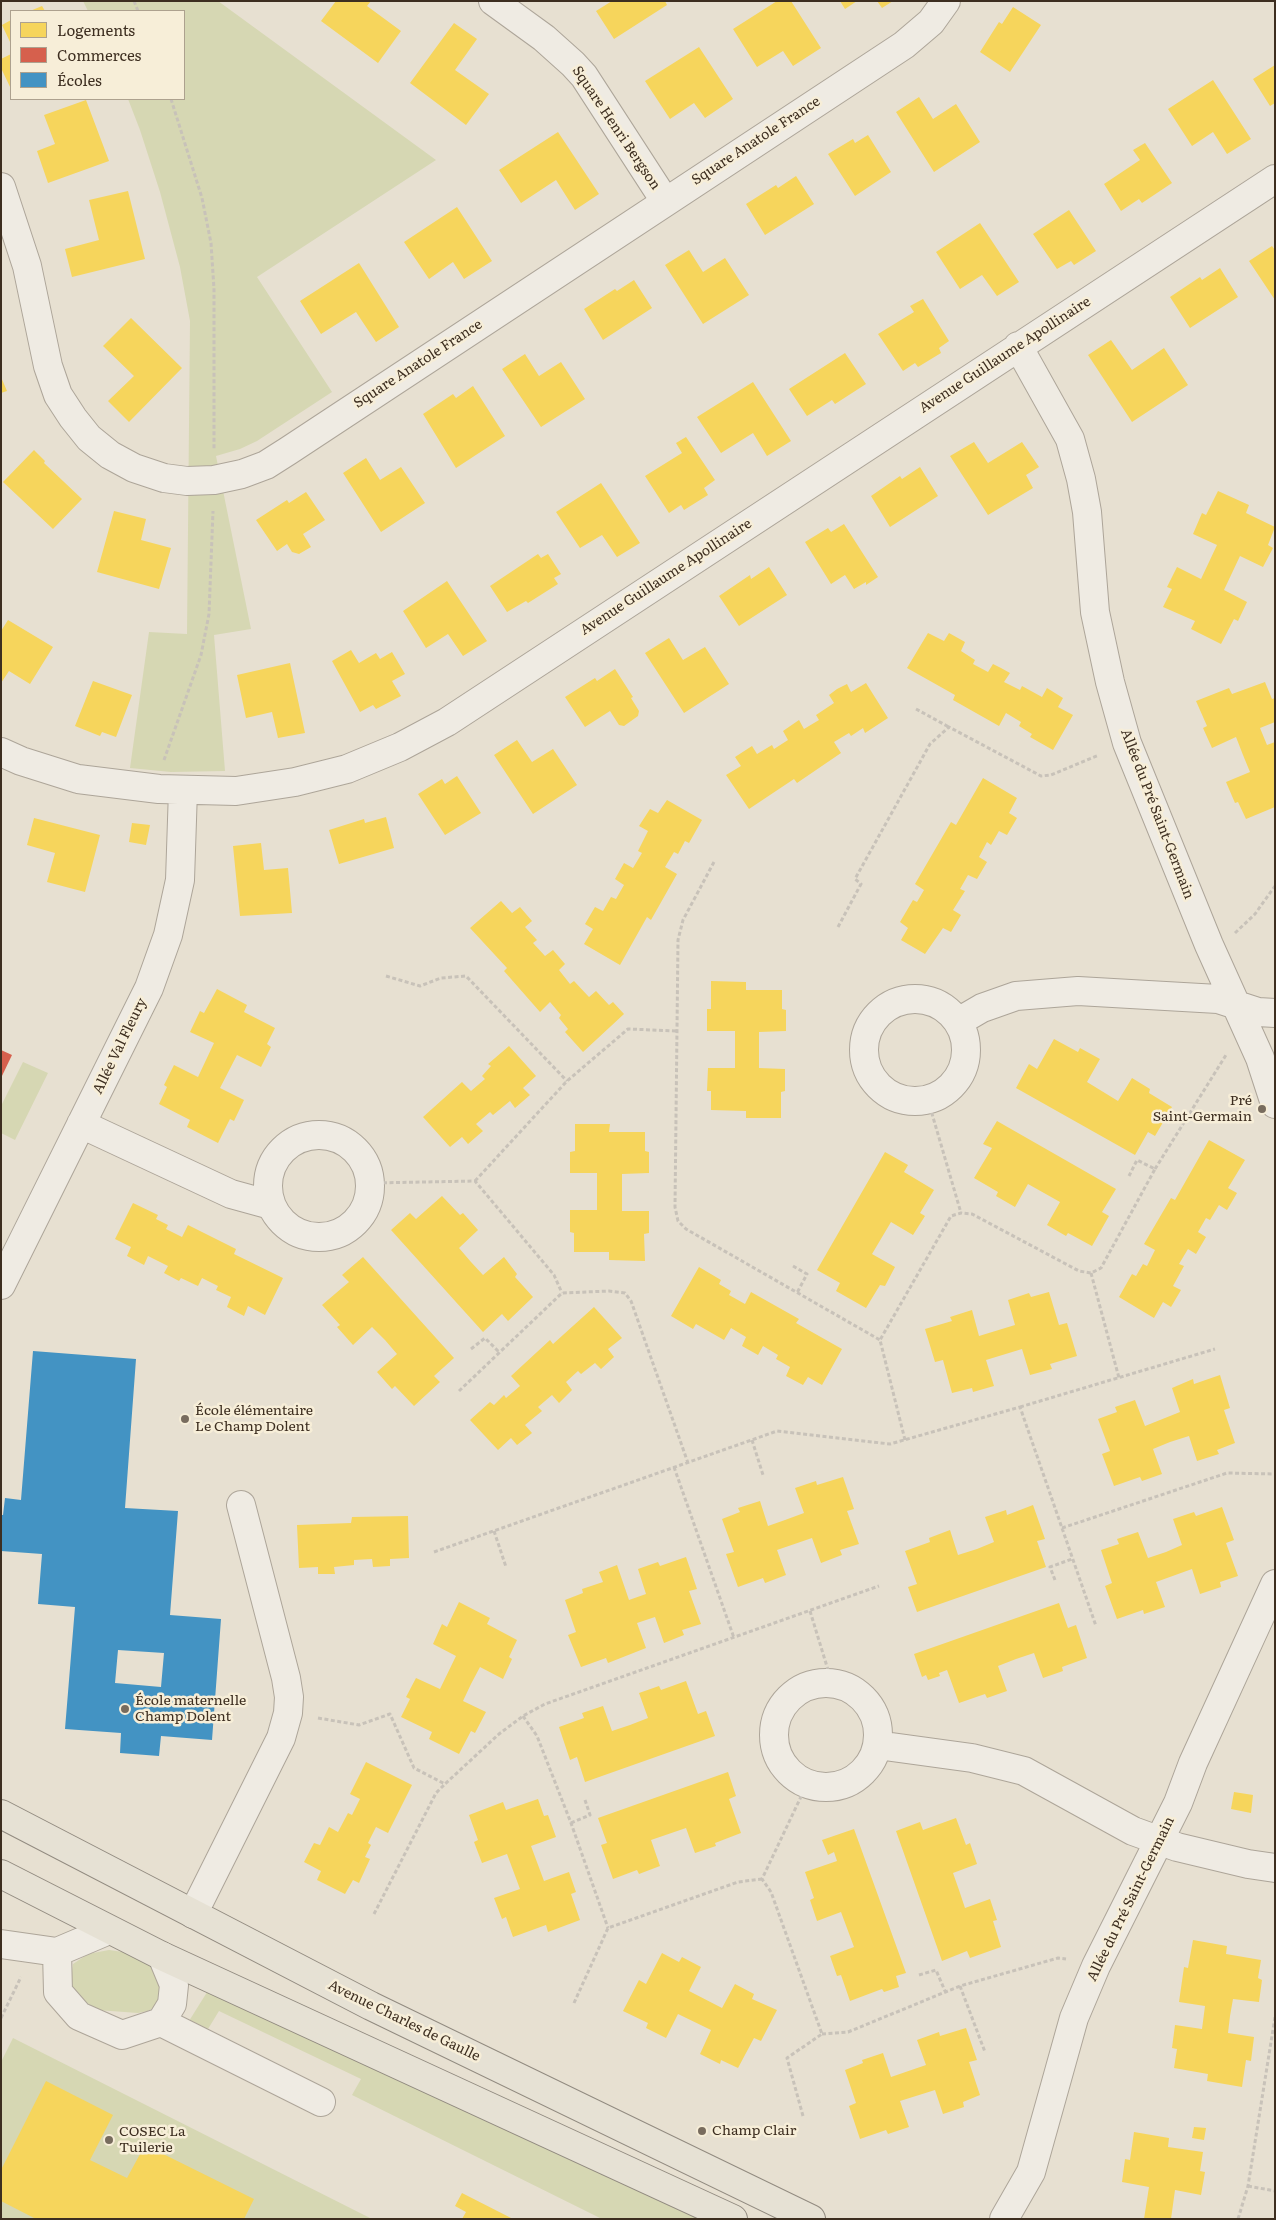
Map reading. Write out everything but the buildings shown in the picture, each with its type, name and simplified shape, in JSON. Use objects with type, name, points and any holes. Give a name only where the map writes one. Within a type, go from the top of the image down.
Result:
[{"type":"main road","name":"Avenue Charles de Gaulle","points":[[1,1814],[371,2006],[811,2219]]},
{"type":"main road","points":[[1,1874],[162,1956],[733,2219]]},
{"type":"street","name":"Square Henri Bergson","points":[[493,1],[544,38],[584,76],[665,201]]},
{"type":"street","name":"Square Anatole France","points":[[1,187],[27,266],[48,366],[58,395],[72,418],[89,438],[110,455],[134,468],[164,478],[187,481],[214,480],[242,474],[266,464],[904,45],[931,22],[946,1]]},
{"type":"street","name":"Avenue Guillaume Apollinaire","points":[[1,752],[21,761],[78,779],[159,789],[236,792],[295,782],[347,769],[400,747],[447,722],[1275,179]]},
{"type":"street","name":"Allée du Pré Saint-Germain","points":[[1018,346],[1070,439],[1087,512],[1095,612],[1110,682],[1126,743],[1209,945],[1260,1058],[1275,1104]]},
{"type":"street","name":"Allée Val Fleury","points":[[1,1285],[149,988],[168,935],[180,880],[183,790]]},
{"type":"street","points":[[958,1022],[982,1008],[1016,996],[1078,991],[1218,1000],[1241,1016],[1258,1012],[1275,1012]]},
{"type":"street","points":[[913,998],[930,1001],[946,1009],[958,1022],[964,1035],[967,1049],[959,1077],[951,1087],[940,1095],[928,1100],[916,1102],[894,1098],[880,1088],[869,1075],[863,1058],[863,1041],[869,1025],[881,1011],[896,1002],[913,998]]},
{"type":"street","points":[[81,1124],[231,1194],[271,1205]]},
{"type":"street","points":[[318,1135],[332,1137],[354,1149],[362,1159],[370,1183],[369,1194],[362,1213],[346,1229],[334,1235],[321,1237],[296,1232],[286,1225],[271,1205],[268,1191],[268,1177],[273,1164],[281,1152],[291,1143],[304,1137],[318,1135]]},
{"type":"street","points":[[193,1914],[282,1738],[288,1713],[289,1697],[286,1678],[241,1505]]},
{"type":"street","name":"Allée du Pré Saint-Germain","points":[[1004,2219],[1031,2172],[1074,2018],[1096,1966],[1178,1803],[1193,1763],[1275,1584]]},
{"type":"street","points":[[816,1683],[832,1683],[849,1688],[868,1704],[873,1711],[878,1727],[877,1744],[871,1761],[860,1774],[846,1784],[820,1787],[807,1784],[791,1774],[780,1761],[774,1744],[773,1728],[778,1712],[788,1698],[800,1689],[816,1683]]},
{"type":"street","points":[[877,1744],[972,1758],[1024,1771],[1133,1831],[1204,1853],[1248,1864],[1275,1868]]},
{"type":"street","points":[[1,1944],[56,1952],[110,1930]]},
{"type":"street","points":[[56,1952],[58,1992],[79,2016],[122,2035],[161,2022],[172,2004],[174,1985],[162,1956]]},
{"type":"street","points":[[161,2022],[321,2102]]},
{"type":"path","points":[[163,762],[201,655],[209,614],[214,480],[214,289],[211,243],[202,198],[171,100]]},
{"type":"path","points":[[916,709],[1038,775],[1045,776],[1126,743]]},
{"type":"path","points":[[838,927],[862,884],[855,879],[930,744],[948,727]]},
{"type":"path","points":[[714,862],[680,929],[678,940],[675,1207],[678,1221],[686,1229],[880,1340]]},
{"type":"path","points":[[1231,937],[1255,914],[1275,886]]},
{"type":"path","points":[[386,976],[420,986],[441,978],[466,976],[567,1081]]},
{"type":"path","points":[[905,1440],[880,1340],[951,1216],[961,1213],[972,1214],[1079,1271],[1091,1273],[1101,1268],[1241,1016]]},
{"type":"path","points":[[370,1183],[475,1181],[567,1081],[628,1030],[678,1030]]},
{"type":"path","points":[[928,1100],[961,1213]]},
{"type":"path","points":[[1129,1176],[1137,1160],[1155,1169]]},
{"type":"path","points":[[475,1181],[554,1275],[562,1293]]},
{"type":"path","points":[[793,1266],[807,1274],[797,1293]]},
{"type":"path","points":[[1091,1273],[1119,1378]]},
{"type":"path","points":[[459,1391],[562,1293],[609,1291],[625,1293],[631,1301],[688,1463]]},
{"type":"path","points":[[471,1350],[485,1338],[500,1353]]},
{"type":"path","points":[[434,1552],[777,1432],[890,1444],[1215,1349]]},
{"type":"path","points":[[1020,1407],[1096,1626]]},
{"type":"path","points":[[752,1440],[763,1475]]},
{"type":"path","points":[[674,1467],[734,1638]]},
{"type":"path","points":[[1062,1528],[1227,1473],[1275,1474]]},
{"type":"path","points":[[494,1531],[506,1567]]},
{"type":"path","points":[[1055,1580],[1050,1566],[1072,1558]]},
{"type":"path","points":[[374,1914],[436,1793],[499,1734],[524,1716],[545,1704],[879,1586]]},
{"type":"path","points":[[810,1611],[832,1683]]},
{"type":"path","points":[[288,1713],[359,1725],[390,1714],[414,1768],[445,1784]]},
{"type":"path","points":[[524,1716],[537,1736],[571,1823],[608,1928],[574,2003]]},
{"type":"path","points":[[762,1878],[807,1784]]},
{"type":"path","points":[[571,1823],[590,1815],[585,1800]]},
{"type":"path","points":[[608,1928],[738,1882],[762,1878]]},
{"type":"path","points":[[762,1878],[771,1892],[822,2034]]},
{"type":"path","points":[[803,2116],[787,2058],[822,2034],[848,2032],[945,1991],[1058,1958],[1096,1966]]},
{"type":"path","points":[[919,1975],[936,1970],[945,1991]]},
{"type":"path","points":[[960,1986],[985,2052]]},
{"type":"path","points":[[1238,2219],[1248,2186],[1273,2040],[1275,2017]]},
{"type":"path","points":[[1248,2186],[1275,2191]]},
{"type":"green space","points":[[83,1],[218,1],[436,160],[257,277],[332,392],[257,441],[240,449],[216,456],[251,629],[214,635],[225,771],[171,772],[130,768],[149,632],[187,634],[190,321],[180,267],[160,192],[128,100],[185,100],[185,10],[88,10]]},
{"type":"green space","points":[[23,1062],[48,1073],[15,1140],[1,1133],[1,1106]]},
{"type":"green space","points":[[109,1950],[130,1953],[155,1969],[165,1993],[156,2006],[148,2011],[138,2013],[97,2010],[78,1996],[70,1987],[73,1964],[88,1954]]},
{"type":"green space","points":[[209,1989],[714,2219],[602,2219],[352,2095],[361,2079],[219,2011],[208,2029],[189,2021]]},
{"type":"green space","name":"COSEC La Tuilerie","points":[[13,2038],[372,2219],[1,2219],[1,2062]]},
{"type":"place","name":"Pré Saint-Germain","points":[[1262,1109]]},
{"type":"place","name":"École élémentaire Le Champ Dolent","points":[[185,1419]]},
{"type":"place","name":"École maternelle Champ Dolent","points":[[125,1709]]},
{"type":"place","name":"Champ Clair","points":[[702,2131]]},
{"type":"place","name":"COSEC La Tuilerie","points":[[109,2140]]}]
